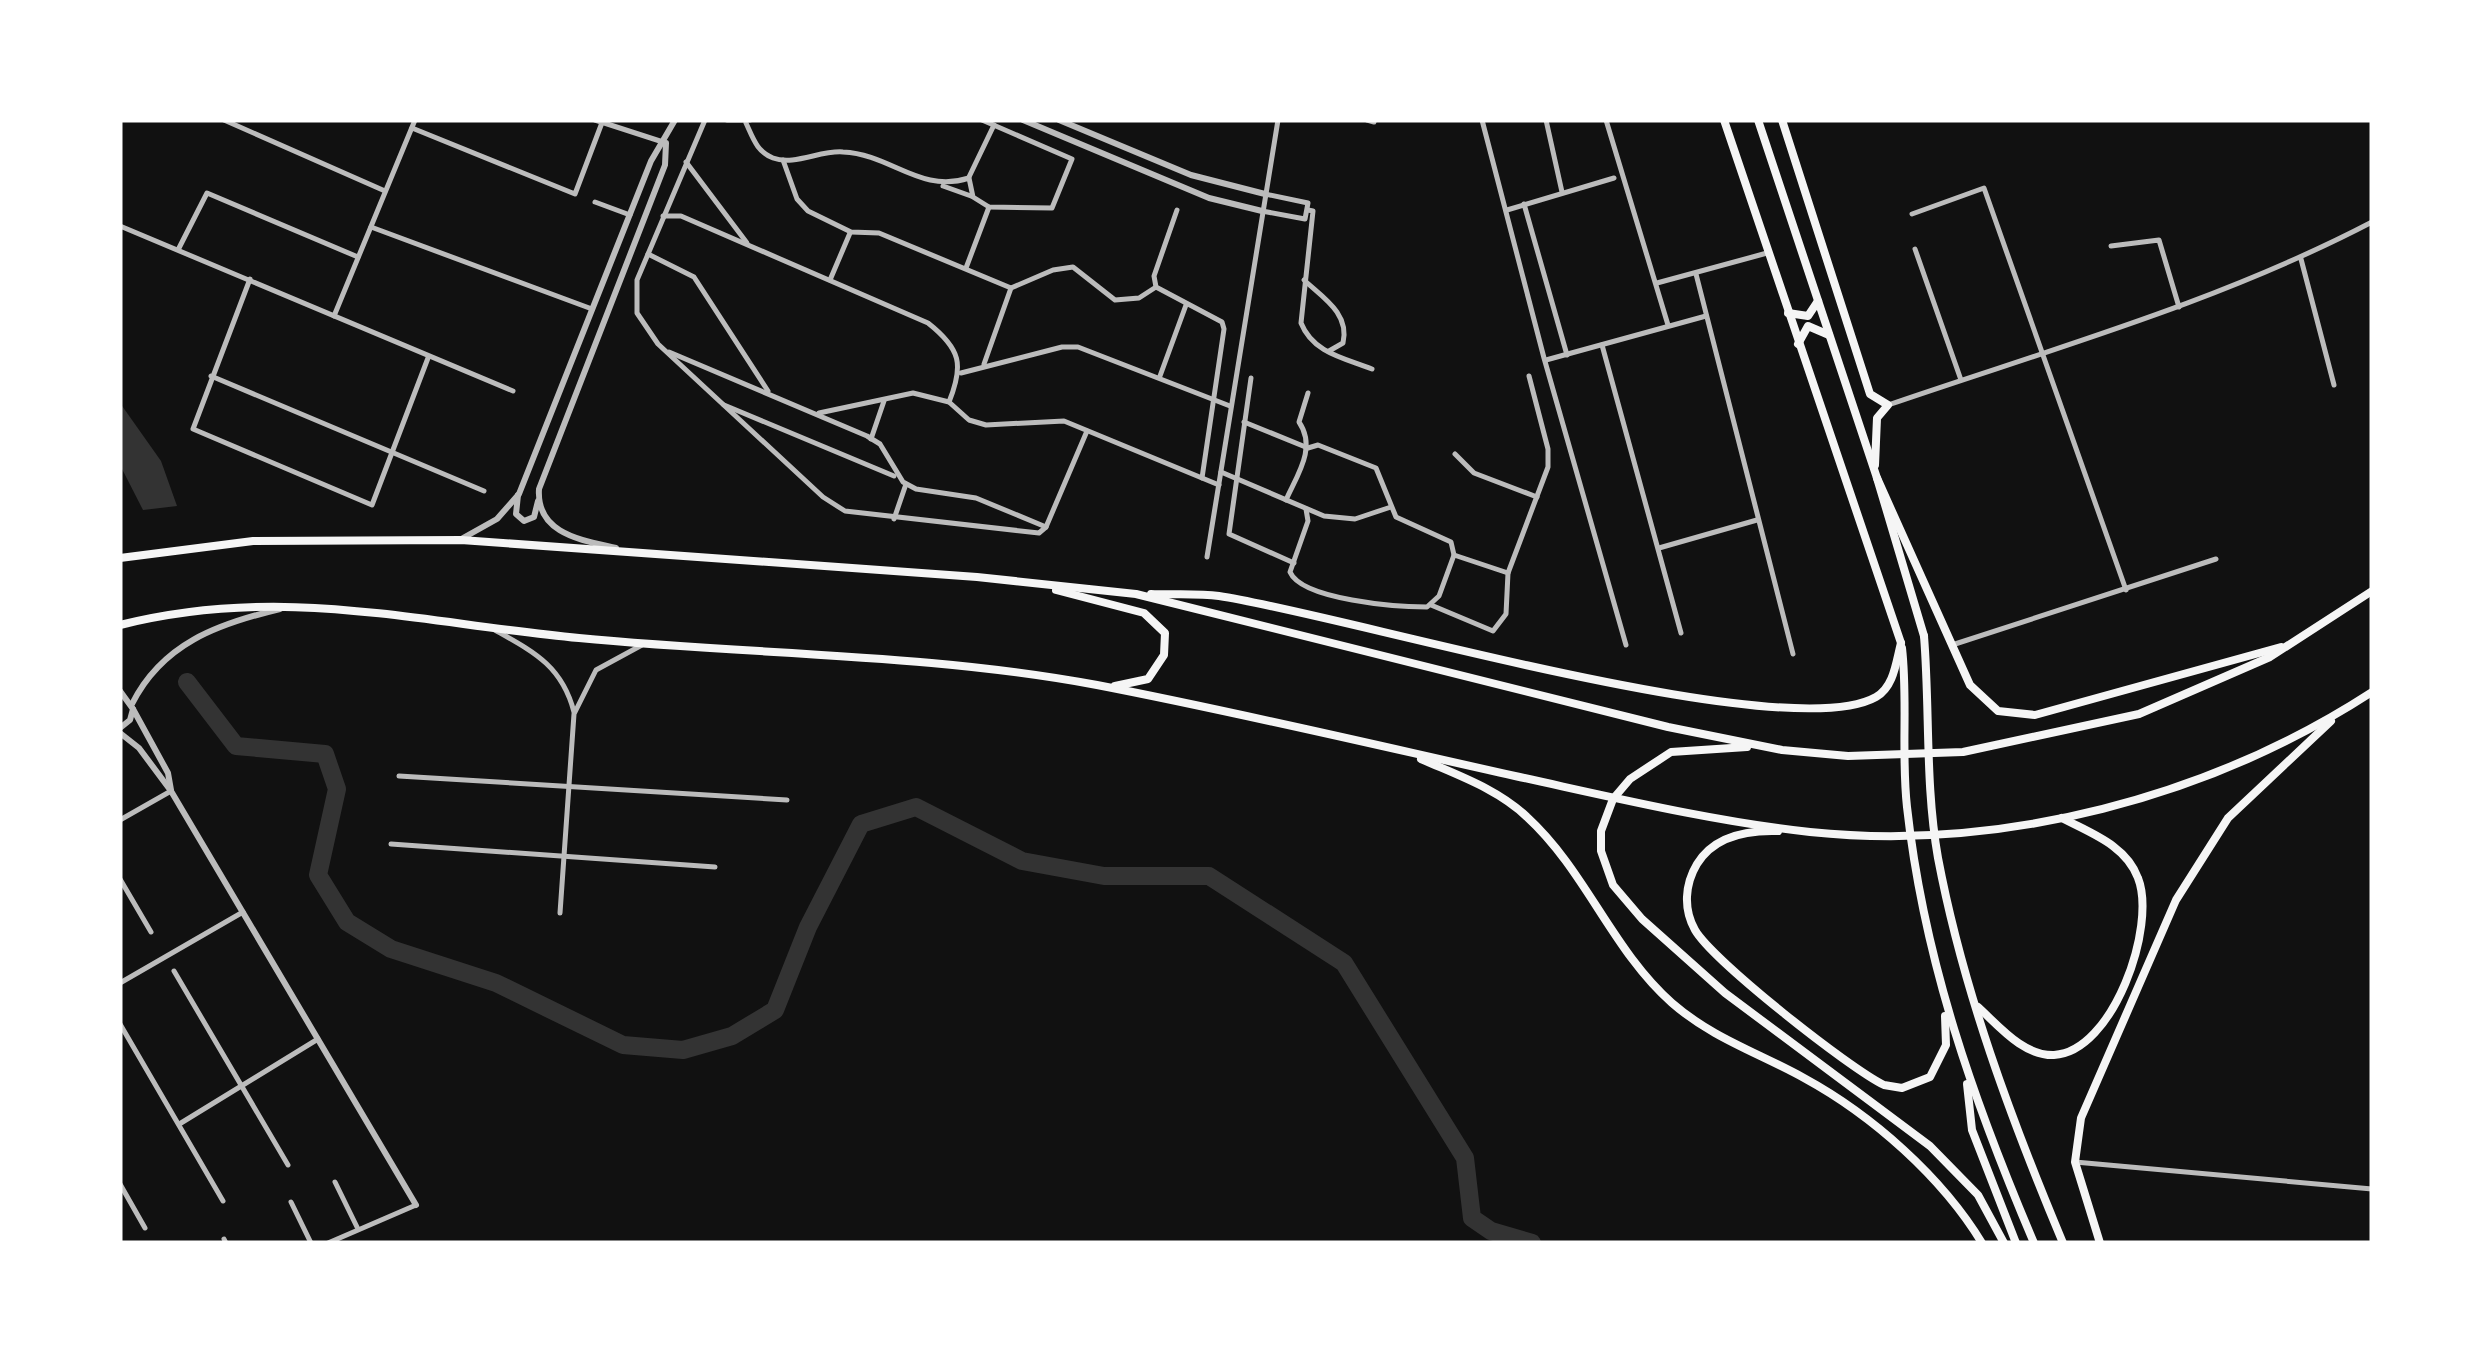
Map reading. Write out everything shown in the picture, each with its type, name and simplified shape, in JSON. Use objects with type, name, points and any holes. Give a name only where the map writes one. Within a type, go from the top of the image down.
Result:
[{"type":"main road","points":[[1724,120],[1901,644],[1906,683],[1906,802],[1923,919],[1965,1070],[2034,1243]]},
{"type":"main road","points":[[1758,120],[1876,474],[1924,636],[1929,791],[1938,857],[1976,1006],[2020,1139],[2063,1243]]},
{"type":"main road","points":[[1782,120],[1870,394],[1888,405],[1878,418],[1876,474],[1978,696],[1998,711],[2022,715],[2295,643]]},
{"type":"main road","points":[[1788,313],[1808,316],[1818,301]]},
{"type":"main road","points":[[1798,344],[1808,326],[1829,335]]},
{"type":"main road","points":[[120,558],[253,541],[461,540],[1136,594],[1216,596],[1457,650],[1729,702],[1783,706],[1843,704],[1876,697],[1891,681],[1901,644]]},
{"type":"main road","points":[[1029,583],[1144,614],[1165,634],[1164,654],[1148,679],[1131,685],[1100,686]]},
{"type":"main road","points":[[2004,1243],[1978,1195],[1930,1146],[1766,1028],[1642,919],[1613,886],[1600,850],[1600,831],[1619,791],[1658,758],[1686,748],[1926,756],[1999,746],[2140,714],[2206,688],[2295,643],[2372,591]]},
{"type":"main road","points":[[1136,594],[1568,703],[1782,750]]},
{"type":"main road","points":[[120,626],[260,606],[296,606],[396,612],[493,629],[644,644],[997,670],[1100,686],[1616,798],[1811,832]]},
{"type":"main road","points":[[1944,1001],[1946,1045],[1941,1062],[1920,1083],[1902,1088],[1884,1085],[1768,999],[1696,932],[1687,890],[1706,853],[1731,837],[1757,830],[1938,834],[2062,818],[2216,773],[2340,713],[2372,692]]},
{"type":"main road","points":[[2100,1243],[2075,1162],[2082,1118],[2176,900],[2228,818],[2340,713]]},
{"type":"main road","points":[[1408,752],[1490,791],[1528,818],[1564,861],[1619,946],[1654,986],[1724,1040],[1807,1079],[1852,1111],[1916,1162],[1982,1243]]},
{"type":"main road","points":[[1976,1006],[2016,1042],[2052,1055],[2072,1050],[2095,1036],[2121,994],[2142,918],[2138,878],[2113,844],[2062,818]]},
{"type":"main road","points":[[1965,1070],[1972,1130],[2016,1243]]},
{"type":"street","points":[[224,120],[385,191]]},
{"type":"street","points":[[334,316],[415,120]]},
{"type":"street","points":[[666,143],[664,164],[562,422],[534,517],[524,521],[516,514],[518,494],[652,161],[676,120]]},
{"type":"street","points":[[705,120],[663,216],[634,297],[644,328],[663,349],[822,497],[846,512],[1040,533],[1087,431]]},
{"type":"street","points":[[728,120],[748,121],[758,149],[784,160],[843,152],[973,197],[988,207],[1052,208],[1072,158],[982,120]]},
{"type":"street","points":[[1023,120],[1210,198],[1305,218],[1308,203],[1191,176],[1059,120]]},
{"type":"street","points":[[1208,556],[1278,120]]},
{"type":"street","points":[[1482,120],[1626,645]]},
{"type":"street","points":[[1546,120],[1562,192]]},
{"type":"street","points":[[1606,120],[1668,326]]},
{"type":"street","points":[[412,128],[575,194],[600,121],[616,122],[666,143]]},
{"type":"street","points":[[973,197],[969,178],[994,126]]},
{"type":"street","points":[[1091,149],[1096,134]]},
{"type":"street","points":[[784,160],[797,199],[808,211],[851,232],[880,233],[1011,288],[1053,270],[1073,268],[1115,300],[1139,298],[1156,287]]},
{"type":"street","points":[[686,162],[749,246]]},
{"type":"street","points":[[942,186],[969,178]]},
{"type":"street","points":[[1507,210],[1614,178]]},
{"type":"street","points":[[1912,214],[1984,188],[2126,590]]},
{"type":"street","points":[[179,249],[202,198],[208,193],[358,257]]},
{"type":"street","points":[[595,202],[630,215]]},
{"type":"street","points":[[1524,204],[1567,355]]},
{"type":"street","points":[[966,268],[988,207]]},
{"type":"street","points":[[1176,210],[1154,276],[1156,287],[1222,322],[1224,329],[1202,478]]},
{"type":"street","points":[[1308,210],[1313,210],[1301,322],[1307,337],[1326,351],[1372,369]]},
{"type":"street","points":[[663,216],[681,216],[928,323],[954,351],[960,373],[948,402]]},
{"type":"street","points":[[1888,405],[2179,306],[2302,259],[2372,222]]},
{"type":"street","points":[[120,226],[512,390]]},
{"type":"street","points":[[371,227],[592,309]]},
{"type":"street","points":[[830,280],[851,232]]},
{"type":"street","points":[[2111,246],[2158,240],[2179,306]]},
{"type":"street","points":[[1915,249],[1961,380]]},
{"type":"street","points":[[1657,283],[1767,253]]},
{"type":"street","points":[[648,254],[685,271],[702,286],[770,394]]},
{"type":"street","points":[[2302,259],[2334,385]]},
{"type":"street","points":[[1696,274],[1793,654]]},
{"type":"street","points":[[250,279],[193,429],[211,437],[372,505],[428,358]]},
{"type":"street","points":[[1304,280],[1327,300],[1344,326],[1340,348],[1326,351]]},
{"type":"street","points":[[984,364],[1011,288]]},
{"type":"street","points":[[1160,376],[1186,305]]},
{"type":"street","points":[[1546,360],[1706,316]]},
{"type":"street","points":[[1602,345],[1682,632]]},
{"type":"street","points":[[960,373],[984,364],[1078,348],[1160,376],[1230,406]]},
{"type":"street","points":[[663,349],[871,438],[880,444],[896,477]]},
{"type":"street","points":[[211,376],[484,490]]},
{"type":"street","points":[[1306,509],[1308,521],[1294,563],[1294,580],[1319,593],[1411,607],[1432,605],[1493,631],[1506,614],[1508,572],[1548,467],[1548,449],[1529,376]]},
{"type":"street","points":[[1250,378],[1229,534],[1294,563]]},
{"type":"street","points":[[816,414],[913,393],[948,402],[969,420],[986,425],[1053,420],[1219,485]]},
{"type":"street","points":[[1286,500],[1308,448],[1306,433],[1299,422],[1308,393]]},
{"type":"street","points":[[871,438],[884,401]]},
{"type":"street","points":[[721,404],[906,484],[976,498],[1046,527]]},
{"type":"street","points":[[1244,422],[1308,448],[1318,445],[1376,468],[1396,517],[1450,542],[1454,554],[1432,605]]},
{"type":"street","points":[[1456,454],[1474,473],[1537,497]]},
{"type":"street","points":[[1221,472],[1306,509],[1355,519],[1391,507]]},
{"type":"street","points":[[894,519],[906,484]]},
{"type":"street","points":[[461,540],[496,520],[518,494]]},
{"type":"street","points":[[538,499],[547,520],[563,534],[633,552]]},
{"type":"street","points":[[1658,548],[1758,520]]},
{"type":"street","points":[[1454,554],[1508,572]]},
{"type":"street","points":[[1952,646],[2216,558]]},
{"type":"street","points":[[296,606],[225,625],[174,649],[154,668],[133,706],[130,720],[120,730],[139,748],[171,791],[416,1204],[328,1243]]},
{"type":"street","points":[[493,629],[553,667],[568,688],[574,714],[560,913]]},
{"type":"street","points":[[574,714],[596,670],[644,644]]},
{"type":"street","points":[[120,691],[133,706],[168,773],[171,791]]},
{"type":"street","points":[[399,776],[787,800]]},
{"type":"street","points":[[120,820],[171,791]]},
{"type":"street","points":[[392,844],[715,867]]},
{"type":"street","points":[[120,879],[151,932]]},
{"type":"street","points":[[120,983],[243,912]]},
{"type":"street","points":[[174,971],[288,1166]]},
{"type":"street","points":[[120,1024],[223,1201]]},
{"type":"street","points":[[180,1123],[318,1039]]},
{"type":"street","points":[[2075,1162],[2372,1188]]},
{"type":"street","points":[[334,1182],[357,1228]]},
{"type":"street","points":[[120,1184],[144,1228]]},
{"type":"street","points":[[290,1202],[312,1243]]},
{"type":"street","points":[[344,1235],[348,1243]]},
{"type":"shaded area","points":[[120,403],[161,461],[177,506],[143,510],[120,465]]},
{"type":"waterway","points":[[187,682],[236,746],[325,754],[337,789],[318,875],[347,922],[391,949],[496,983],[623,1045],[683,1050],[732,1036],[775,1010],[808,927],[861,824],[916,807],[1022,861],[1104,876],[1209,876],[1344,963],[1465,1158],[1472,1218],[1491,1231],[1532,1243]]}]
